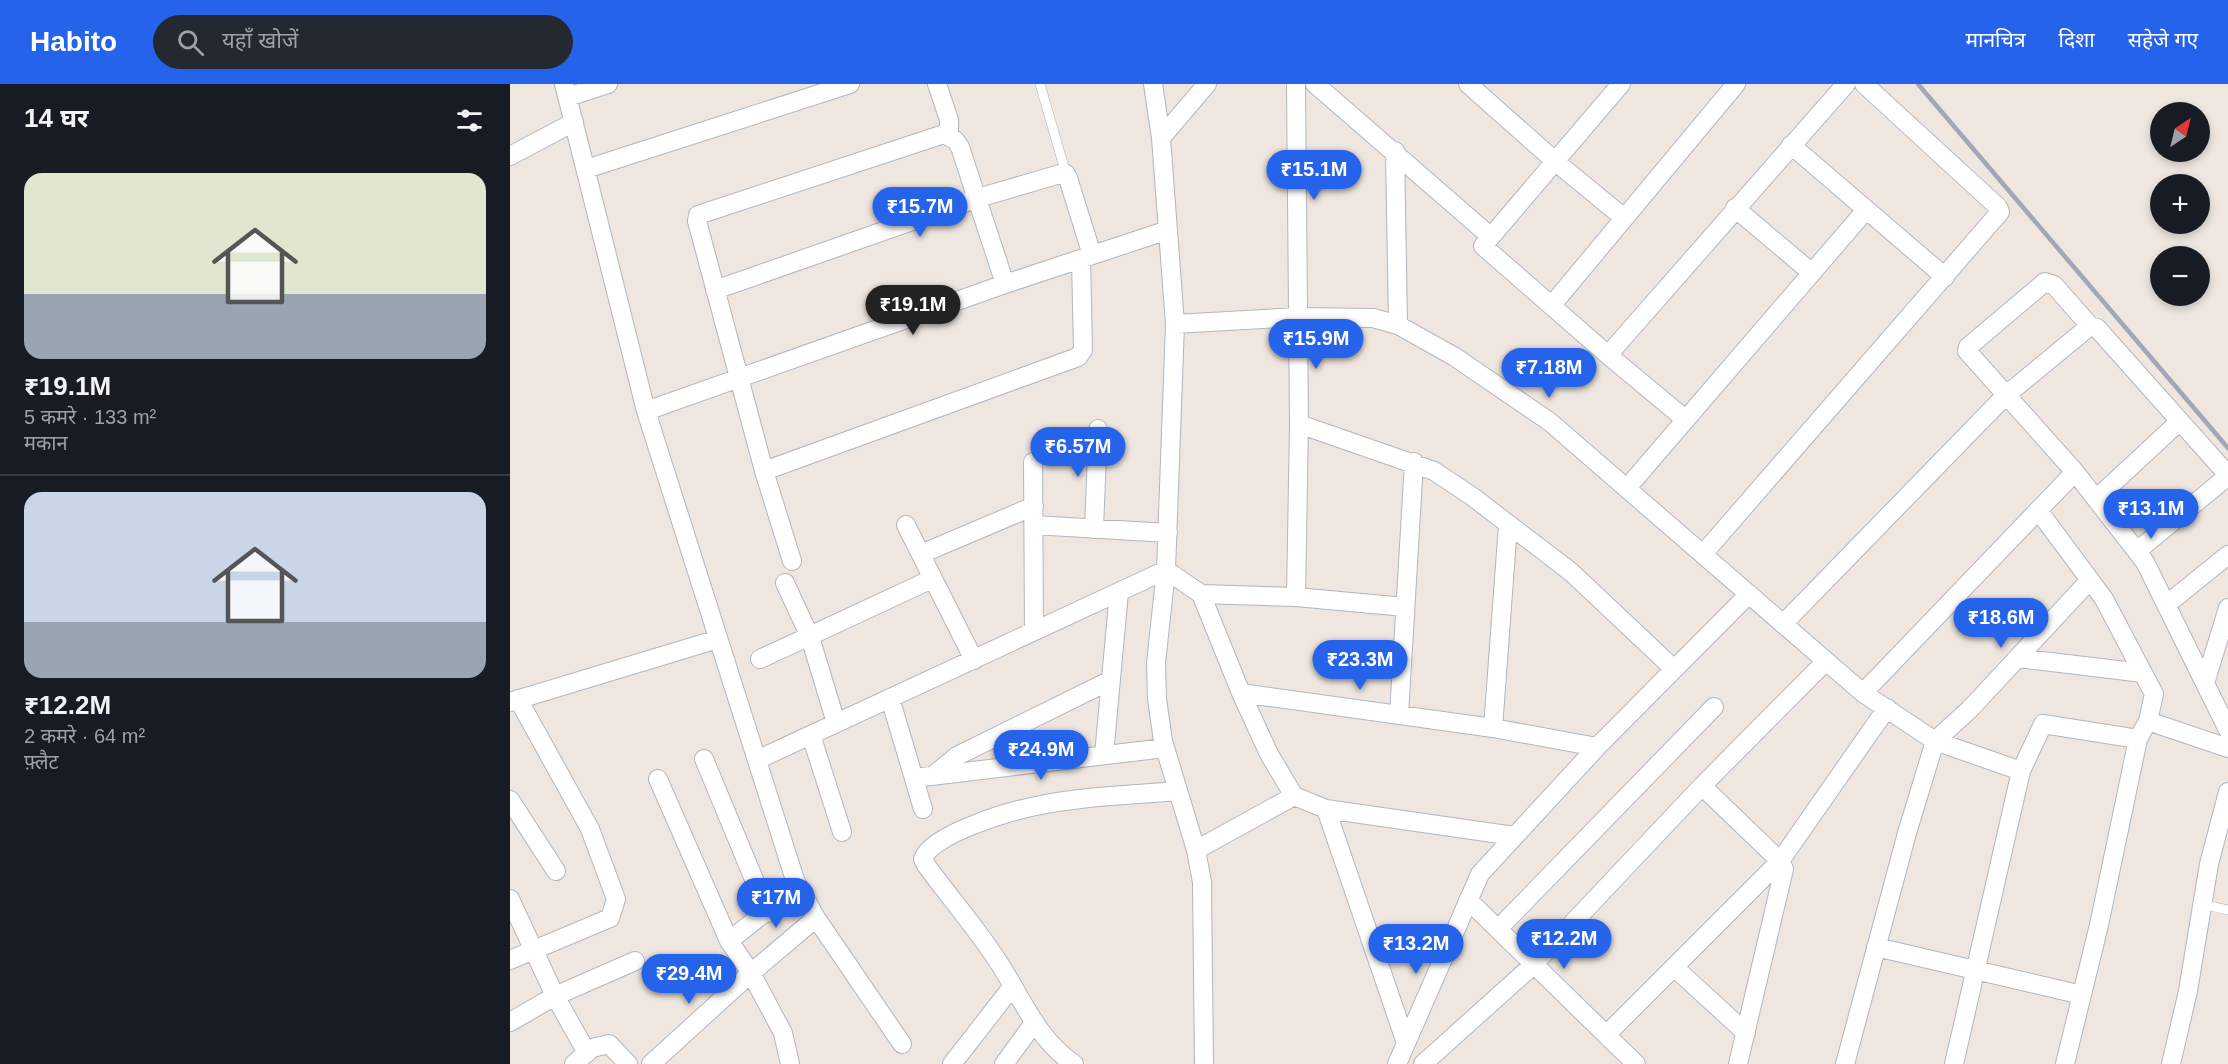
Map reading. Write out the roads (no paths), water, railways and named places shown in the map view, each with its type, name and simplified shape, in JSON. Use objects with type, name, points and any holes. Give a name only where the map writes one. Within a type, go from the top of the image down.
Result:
[{"type":"street","points":[[608,84],[566,90],[646,411],[798,886],[816,918],[902,1044]]},
{"type":"street","points":[[586,169],[809,90],[850,84]]},
{"type":"street","points":[[937,84],[949,120],[949,136]]},
{"type":"street","points":[[1153,84],[1161,138],[1175,324],[1168,533],[1156,663],[1157,699],[1165,748],[1196,850],[1202,882],[1204,1064]]},
{"type":"street","points":[[1161,138],[1207,84]]},
{"type":"street","points":[[1315,84],[1490,236]]},
{"type":"street","points":[[1621,84],[1485,242],[1485,249],[1608,356],[1685,419]]},
{"type":"street","points":[[1552,305],[1736,84]]},
{"type":"street","points":[[1608,356],[1735,208],[1846,84]]},
{"type":"street","points":[[1702,554],[1998,216],[1998,207],[1864,84]]},
{"type":"street","points":[[1294,85],[1299,424],[1296,597]]},
{"type":"street","points":[[1478,88],[1556,162],[1624,218]]},
{"type":"street","points":[[510,156],[574,122]]},
{"type":"street","points":[[792,561],[739,380],[697,220],[698,215],[944,134],[960,147],[1005,284]]},
{"type":"street","points":[[1791,145],[1944,277]]},
{"type":"street","points":[[1395,152],[1398,325]]},
{"type":"street","points":[[716,290],[978,198],[1066,174],[1086,257],[1083,350],[1078,357],[764,471]]},
{"type":"street","points":[[1735,208],[1812,273]]},
{"type":"street","points":[[1628,488],[1865,211]]},
{"type":"street","points":[[646,411],[1005,284],[1168,230]]},
{"type":"street","points":[[2137,551],[2228,476],[2097,328],[2090,326],[2054,285],[2045,282],[1968,347],[1968,356],[2075,472],[2137,551],[2228,730]]},
{"type":"street","points":[[1175,324],[1298,316],[1373,318],[1398,325],[1455,357],[1542,416],[1863,693],[1935,741],[2021,771]]},
{"type":"street","points":[[1784,624],[2005,396],[2090,326]]},
{"type":"street","points":[[2097,498],[2180,421]]},
{"type":"street","points":[[1299,424],[1414,462],[1434,471],[1473,497],[1571,572],[1674,669]]},
{"type":"street","points":[[1094,529],[1098,429]]},
{"type":"street","points":[[1034,462],[1034,632]]},
{"type":"street","points":[[1399,715],[1414,462]]},
{"type":"street","points":[[1863,693],[2075,472]]},
{"type":"street","points":[[921,554],[1034,506]]},
{"type":"street","points":[[2038,510],[2104,599],[2154,694],[2148,721],[2138,739],[2065,1064]]},
{"type":"street","points":[[906,525],[974,660]]},
{"type":"street","points":[[1034,525],[1168,533]]},
{"type":"street","points":[[1493,728],[1508,525]]},
{"type":"street","points":[[2166,605],[2228,555]]},
{"type":"street","points":[[759,759],[1166,570]]},
{"type":"street","points":[[1166,570],[1201,594],[1296,597],[1406,607]]},
{"type":"street","points":[[760,659],[932,579]]},
{"type":"street","points":[[1845,1064],[1935,741],[2090,580]]},
{"type":"street","points":[[785,583],[810,637],[836,723]]},
{"type":"street","points":[[1104,755],[1119,592]]},
{"type":"street","points":[[1201,594],[1241,693],[1269,754],[1294,796],[1326,808],[1514,836]]},
{"type":"street","points":[[1398,1064],[1480,874],[1597,747],[1749,594]]},
{"type":"street","points":[[2205,683],[2228,608]]},
{"type":"street","points":[[510,960],[533,948],[610,918],[616,899],[590,829],[514,700],[718,639]]},
{"type":"street","points":[[2017,658],[2143,673]]},
{"type":"street","points":[[1423,1064],[1533,965],[1702,786],[1826,661]]},
{"type":"street","points":[[934,776],[957,756],[1111,680]]},
{"type":"street","points":[[1241,693],[1493,728],[1597,747]]},
{"type":"street","points":[[890,698],[923,808]]},
{"type":"street","points":[[1498,930],[1714,707]]},
{"type":"street","points":[[1606,1035],[1780,861],[1887,708]]},
{"type":"street","points":[[2148,721],[2228,748]]},
{"type":"street","points":[[1954,1064],[2021,771],[2043,724],[2138,739]]},
{"type":"street","points":[[811,735],[842,832]]},
{"type":"street","points":[[914,778],[1165,748]]},
{"type":"street","points":[[704,759],[768,913]]},
{"type":"street","points":[[658,779],[729,941],[751,973],[783,1033],[790,1064]]},
{"type":"street","points":[[1702,786],[1780,861],[1784,869],[1738,1064]]},
{"type":"street","points":[[1074,1064],[1059,1054],[1034,1023],[993,954],[923,859],[929,848],[959,832],[1037,806],[1178,790]]},
{"type":"street","points":[[2171,1064],[2188,991],[2209,864],[2228,792]]},
{"type":"street","points":[[1196,850],[1294,796]]},
{"type":"street","points":[[510,800],[556,871]]},
{"type":"street","points":[[1326,808],[1407,1043]]},
{"type":"street","points":[[729,941],[768,913],[798,886]]},
{"type":"street","points":[[510,899],[555,996],[580,1058],[601,1044],[609,1044],[628,1064]]},
{"type":"street","points":[[1468,900],[1636,1064]]},
{"type":"street","points":[[651,1064],[751,973],[816,918]]},
{"type":"street","points":[[1876,947],[2082,995]]},
{"type":"street","points":[[510,1022],[555,996],[635,961]]},
{"type":"street","points":[[1674,967],[1746,1033]]},
{"type":"street","points":[[952,1064],[1011,987]]},
{"type":"street","points":[[1004,1064],[1034,1023]]},
{"type":"lane","points":[[1040,84],[1066,174]]},
{"type":"lane","points":[[2202,904],[2228,910]]},
{"type":"railway","points":[[1918,84],[2228,448]]}]
